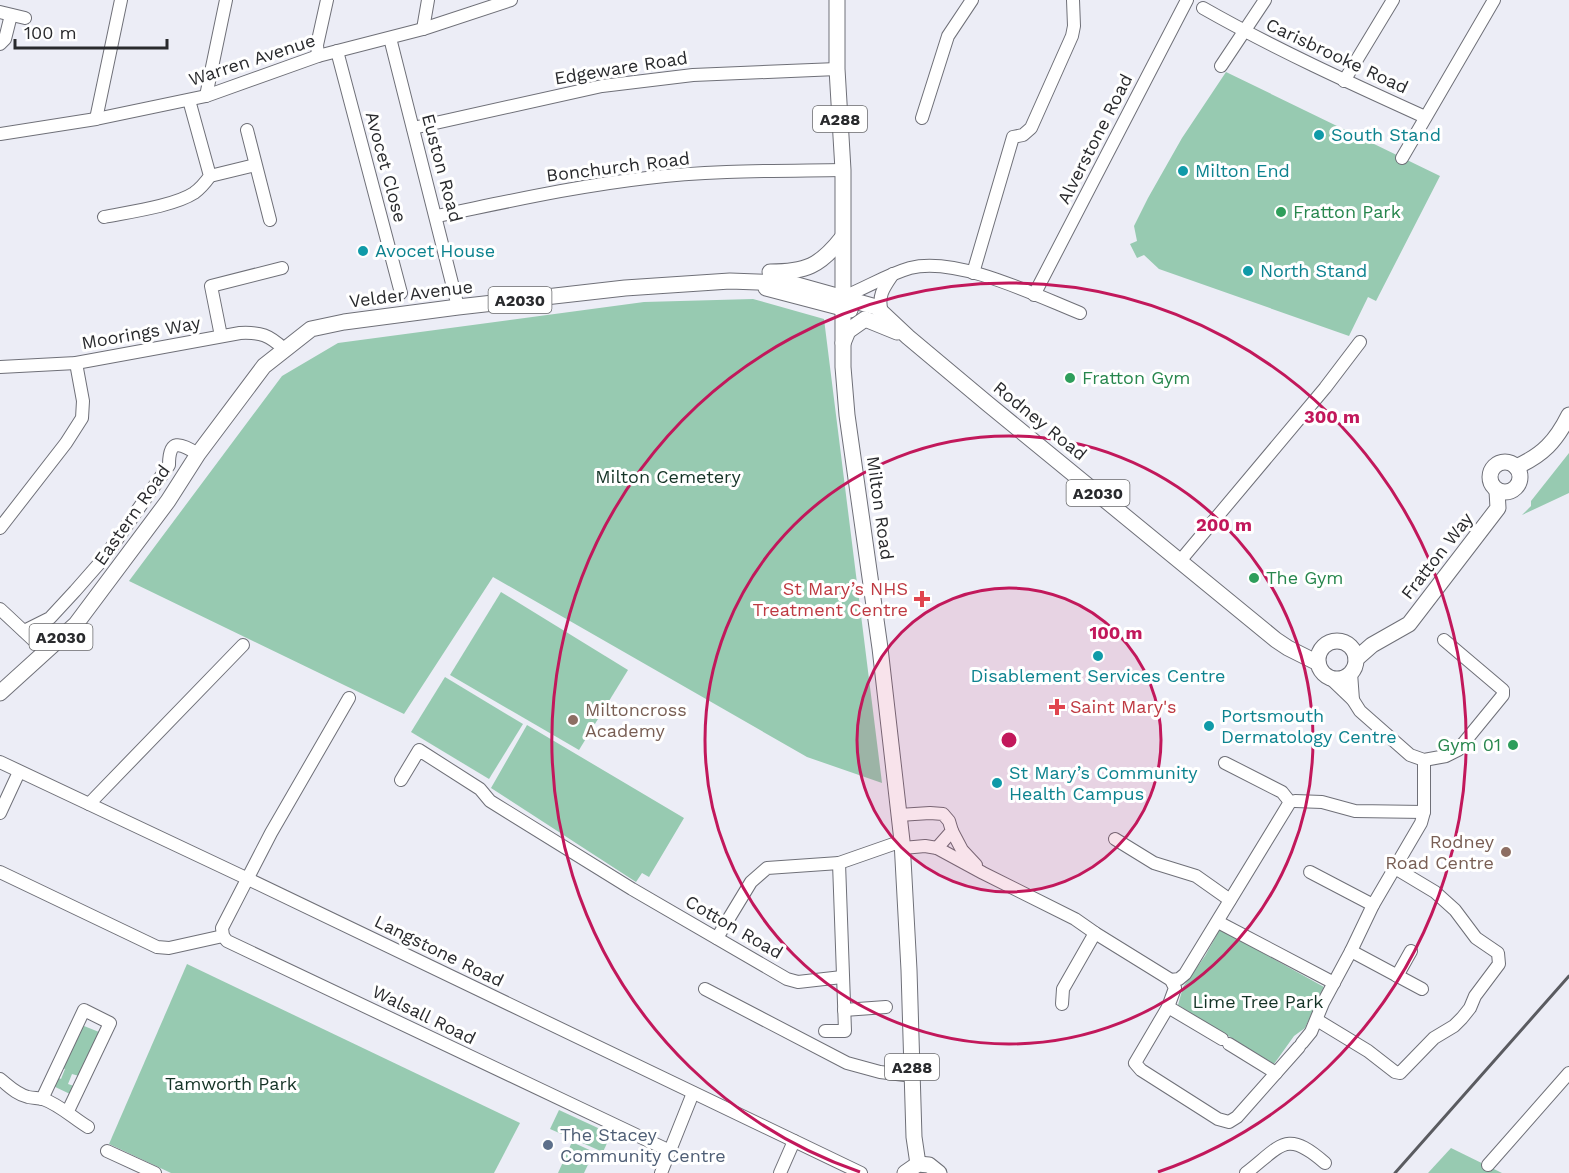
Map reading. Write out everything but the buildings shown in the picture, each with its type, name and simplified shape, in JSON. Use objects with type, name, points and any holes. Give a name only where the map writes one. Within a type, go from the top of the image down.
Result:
[{"type":"main road","name":"Milton Road","points":[[837,0],[837,69],[843,170],[842,345],[847,415],[880,648],[902,845],[913,1076],[912,1168]]},
{"type":"main road","name":"Velder Avenue","points":[[730,281],[752,273],[793,272],[813,265],[828,256],[842,238]]},
{"type":"main road","name":"Velder Avenue","points":[[284,349],[311,329],[458,307],[625,288],[730,281],[842,303]]},
{"type":"main road","name":"Rodney Road","points":[[842,303],[871,305],[882,312],[908,337],[1288,648],[1318,663]]},
{"type":"main road","name":"Rodney Road","points":[[842,303],[880,320],[908,337]]},
{"type":"main road","name":"Rodney Road","points":[[842,345],[848,331],[865,320],[908,337]]},
{"type":"main road","name":"Eastern Road","points":[[0,693],[76,624],[168,501],[198,454],[264,366],[284,349]]},
{"type":"main road","name":"Fratton Way","points":[[1353,666],[1372,645],[1391,636],[1420,612],[1489,521],[1498,508],[1497,491],[1490,478],[1493,468],[1502,462],[1516,467],[1534,459],[1551,444],[1569,415]]},
{"type":"main road","points":[[1497,491],[1507,493],[1516,489],[1521,476],[1516,467]]},
{"type":"main road","points":[[1288,648],[1323,647],[1332,642],[1391,636]]},
{"type":"main road","points":[[1330,678],[1341,678],[1353,666],[1352,649],[1343,642]]},
{"type":"main road","points":[[1318,663],[1323,647]]},
{"type":"main road","name":"A2030","points":[[1318,663],[1322,672],[1330,678]]},
{"type":"main road","points":[[912,1168],[929,1165],[939,1173]]},
{"type":"street","points":[[96,119],[121,0]]},
{"type":"street","points":[[206,96],[226,0]]},
{"type":"street","points":[[318,56],[317,45],[327,0]]},
{"type":"street","points":[[423,29],[428,0]]},
{"type":"street","name":"Warren Avenue","points":[[0,134],[96,119],[206,96],[318,56],[423,29],[511,0]]},
{"type":"street","points":[[922,118],[948,36],[972,0]]},
{"type":"street","points":[[973,273],[1013,137],[1023,135],[1031,128],[1072,36],[1073,0]]},
{"type":"street","name":"Alverstone Road","points":[[1034,295],[1187,0]]},
{"type":"street","points":[[1221,66],[1265,0]]},
{"type":"street","points":[[1344,81],[1393,0]]},
{"type":"street","points":[[1402,158],[1494,0]]},
{"type":"street","name":"Carisbrooke Road","points":[[1203,8],[1344,81],[1425,117]]},
{"type":"street","points":[[0,44],[5,39],[6,14],[25,18]]},
{"type":"street","name":"Euston Road","points":[[390,38],[437,216],[458,307]]},
{"type":"street","name":"Avocet Close","points":[[337,51],[401,293]]},
{"type":"street","name":"Edgeware Road","points":[[413,128],[602,86],[693,75],[837,69]]},
{"type":"street","points":[[189,100],[210,176]]},
{"type":"street","points":[[247,130],[270,220]]},
{"type":"street","points":[[104,218],[187,196],[203,186],[210,176],[255,165]]},
{"type":"street","name":"Bonchurch Road","points":[[437,216],[550,193],[648,177],[729,172],[843,170]]},
{"type":"street","points":[[842,303],[884,277],[911,268],[930,266],[973,273],[1080,313]]},
{"type":"street","points":[[221,336],[211,286],[282,268]]},
{"type":"street","points":[[882,312],[881,290],[894,273]]},
{"type":"street","name":"Moorings Way","points":[[0,367],[76,363],[221,336],[255,333],[272,338],[284,349]]},
{"type":"street","points":[[1180,561],[1360,342]]},
{"type":"street","points":[[0,528],[66,443],[82,417],[83,402],[76,363]]},
{"type":"street","points":[[24,630],[50,618],[104,558],[169,465],[169,453],[173,446],[177,444],[186,446],[198,454]]},
{"type":"street","points":[[1,612],[45,651]]},
{"type":"street","points":[[1330,678],[1353,700],[1360,711],[1410,755],[1424,760],[1446,756],[1458,750],[1503,695],[1503,690],[1444,640]]},
{"type":"street","points":[[89,804],[243,645]]},
{"type":"street","points":[[1353,666],[1353,700]]},
{"type":"street","points":[[0,872],[157,946],[169,948],[223,936],[222,928],[246,878],[349,698]]},
{"type":"street","name":"Cotton Road","points":[[401,780],[419,750],[480,789],[490,801],[737,952],[787,979],[798,982],[842,976]]},
{"type":"street","points":[[717,938],[751,882],[767,868],[839,863],[902,845],[937,848],[1075,919],[1171,980],[1174,988],[1168,1007],[1135,1064],[1218,1119],[1229,1122],[1237,1117],[1311,1032],[1373,905],[1420,823],[1424,812],[1424,760]]},
{"type":"street","name":"Langstone Road","points":[[0,762],[861,1173]]},
{"type":"street","points":[[1225,763],[1282,792],[1292,802],[1322,802],[1355,811],[1424,812]]},
{"type":"street","points":[[0,813],[19,772]]},
{"type":"street","points":[[1171,980],[1179,979],[1185,974],[1292,802]]},
{"type":"street","points":[[899,815],[943,814],[949,821],[962,850],[983,873]]},
{"type":"street","points":[[937,848],[952,831]]},
{"type":"street","points":[[1114,839],[1154,863],[1196,876],[1230,900]]},
{"type":"street","points":[[825,1031],[845,1031],[839,863]]},
{"type":"street","points":[[1317,1020],[1364,1048],[1395,1072],[1400,1073],[1434,1038],[1454,1026],[1462,1018],[1499,964],[1498,953],[1476,938],[1455,910],[1435,892],[1395,868]]},
{"type":"street","points":[[1310,872],[1373,905]]},
{"type":"street","points":[[1218,922],[1334,983]]},
{"type":"street","points":[[1062,1004],[1063,989],[1095,933]]},
{"type":"street","name":"Walsall Road","points":[[223,936],[227,941],[670,1151]]},
{"type":"street","points":[[1351,951],[1422,989]]},
{"type":"street","points":[[1397,976],[1410,951]]},
{"type":"street","points":[[705,989],[847,1063],[880,1072],[913,1076]]},
{"type":"street","points":[[844,1010],[886,1007]]},
{"type":"street","points":[[1168,1007],[1276,1072]]},
{"type":"street","points":[[42,1099],[84,1010],[110,1023],[68,1112]]},
{"type":"street","points":[[1488,1165],[1569,1073]]},
{"type":"street","points":[[0,1079],[9,1089],[27,1097],[42,1099],[68,1112],[88,1126]]},
{"type":"street","points":[[661,1173],[693,1093]]},
{"type":"street","points":[[780,1173],[794,1141]]},
{"type":"street","points":[[1246,1173],[1286,1143],[1297,1143],[1308,1148],[1325,1163]]},
{"type":"street","points":[[107,1151],[155,1173]]},
{"type":"green space","name":"Fratton Park","points":[[1226,72],[1440,176],[1376,301],[1368,297],[1349,336],[1159,269],[1144,255],[1137,258],[1130,244],[1137,241],[1134,226],[1148,198],[1182,138]]},
{"type":"green space","name":"Milton Cemetery","points":[[753,299],[824,319],[882,783],[807,757],[493,577],[404,714],[129,581],[282,376],[338,343],[644,302]]},
{"type":"green space","points":[[1569,453],[1569,493],[1522,515],[1531,506],[1531,501]]},
{"type":"green space","points":[[501,592],[628,670],[579,750],[450,675]]},
{"type":"green space","points":[[445,677],[523,724],[489,779],[411,732]]},
{"type":"green space","points":[[527,725],[684,818],[649,877],[642,873],[636,882],[491,788]]},
{"type":"green space","name":"Lime Tree Park","points":[[1220,929],[1324,987],[1305,1028],[1294,1036],[1274,1064],[1178,1005],[1183,987],[1205,956]]},
{"type":"green space","name":"Tamworth Park","points":[[187,964],[520,1123],[494,1173],[171,1173],[109,1144]]},
{"type":"green space","points":[[79,1024],[99,1032],[79,1076],[72,1074],[68,1084],[74,1086],[70,1094],[51,1085],[55,1076],[61,1079],[65,1069],[60,1067]]},
{"type":"green space","points":[[559,1110],[611,1134],[603,1152],[550,1129]]},
{"type":"green space","points":[[572,1142],[594,1152],[584,1173],[558,1173]]},
{"type":"green space","points":[[1451,1148],[1502,1173],[1428,1173]]},
{"type":"railway","points":[[1395,1173],[1569,976]]},
{"type":"place","name":"South Stand","points":[[1319,135]]},
{"type":"place","name":"Milton End","points":[[1183,171]]},
{"type":"place","name":"Fratton Park","points":[[1281,212]]},
{"type":"place","name":"Avocet House","points":[[363,251]]},
{"type":"place","name":"North Stand","points":[[1248,271]]},
{"type":"place","name":"Fratton Gym","points":[[1070,378]]},
{"type":"place","name":"The Gym","points":[[1254,578]]},
{"type":"place","name":"St Mary’s NHS Treatment Centre","points":[[922,599]]},
{"type":"place","name":"Disablement Services Centre","points":[[1098,656]]},
{"type":"place","name":"Saint Mary's","points":[[1057,707]]},
{"type":"place","name":"Miltoncross Academy","points":[[573,720]]},
{"type":"place","name":"Portsmouth Dermatology Centre","points":[[1209,726]]},
{"type":"place","name":"Gym 01","points":[[1513,745]]},
{"type":"place","name":"St Mary’s Community Health Campus","points":[[997,783]]},
{"type":"place","name":"Rodney Road Centre","points":[[1506,852]]},
{"type":"place","name":"The Stacey Community Centre","points":[[548,1145]]}]
